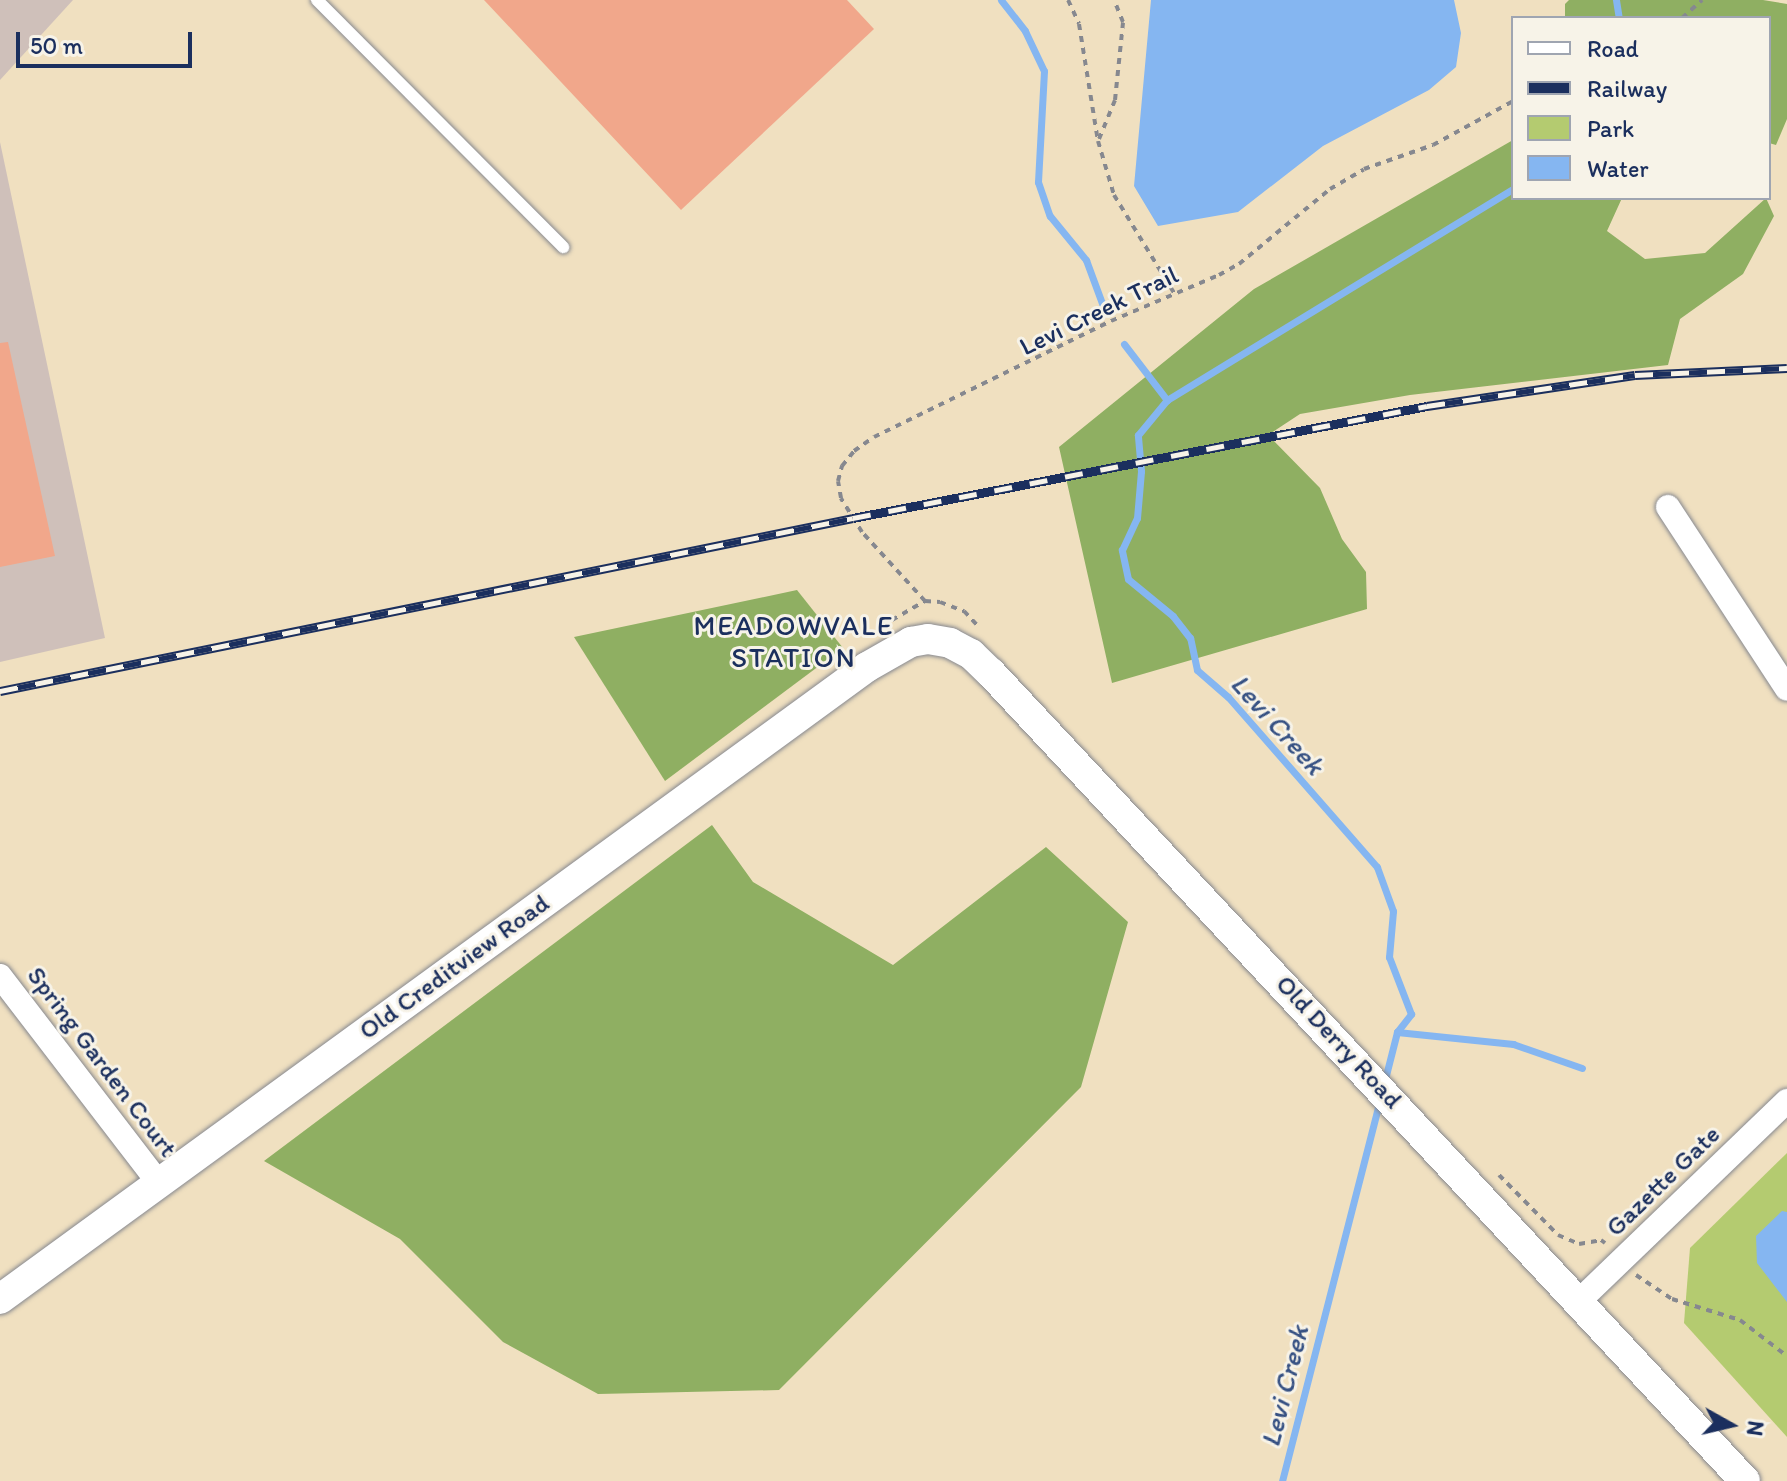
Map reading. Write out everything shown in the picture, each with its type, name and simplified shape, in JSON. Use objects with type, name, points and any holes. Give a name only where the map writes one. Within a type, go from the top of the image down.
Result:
[{"type":"street","points":[[1668,507],[1787,689]]},
{"type":"street","name":"Old Derry Road","points":[[911,642],[928,639],[950,643],[971,654],[1416,1124],[1745,1481]]},
{"type":"street","name":"Old Creditview Road","points":[[0,1299],[867,667],[911,642]]},
{"type":"street","name":"Spring Garden Court","points":[[0,976],[158,1182]]},
{"type":"street","name":"Gazette Gate","points":[[1578,1302],[1787,1101]]},
{"type":"lane","points":[[317,0],[563,247]]},
{"type":"path","points":[[1068,0],[1079,24],[1087,57],[1098,141],[1114,195],[1174,293]]},
{"type":"path","points":[[1098,141],[1115,100],[1123,22],[1114,0]]},
{"type":"path","points":[[1684,16],[1702,0]]},
{"type":"path","name":"Levi Creek Trail","points":[[925,601],[853,518],[841,498],[838,481],[842,466],[854,451],[874,437],[1239,264],[1330,189],[1352,176],[1433,145],[1511,102]]},
{"type":"path","points":[[1494,1169],[1558,1235],[1579,1244],[1601,1240]]},
{"type":"path","points":[[1637,1276],[1672,1299],[1740,1320],[1787,1356]]},
{"type":"shaded area","points":[[0,0],[73,0],[0,80]]},
{"type":"shaded area","points":[[0,142],[105,638],[0,662]]},
{"type":"green space","points":[[1569,0],[1763,0],[1787,4],[1787,119],[1776,145],[1771,144],[1771,16],[1565,16],[1565,4]]},
{"type":"green space","points":[[1511,141],[1511,200],[1621,200],[1607,231],[1645,259],[1705,253],[1764,200],[1767,200],[1774,216],[1743,274],[1680,319],[1668,365],[1410,395],[1300,414],[1268,435],[1320,488],[1342,539],[1366,572],[1367,609],[1112,683],[1059,447],[1254,289]]},
{"type":"green space","points":[[797,590],[843,648],[665,781],[574,637]]},
{"type":"green space","points":[[712,825],[753,882],[893,965],[1046,847],[1128,922],[1081,1087],[779,1390],[598,1394],[503,1342],[400,1239],[264,1161]]},
{"type":"green space","points":[[1787,1153],[1787,1437],[1684,1323],[1690,1248]]},
{"type":"water","points":[[1151,0],[1454,0],[1461,33],[1456,67],[1429,90],[1323,146],[1238,212],[1158,226],[1134,186]]},
{"type":"water","points":[[1782,1211],[1787,1212],[1787,1302],[1757,1263],[1756,1236]]},
{"type":"building","points":[[484,0],[847,0],[874,29],[681,210]]},
{"type":"building","points":[[8,342],[55,556],[0,567],[0,343]]},
{"type":"waterway","points":[[1001,0],[1025,31],[1044,71],[1038,182],[1050,216],[1086,260],[1103,306]]},
{"type":"waterway","name":"Levi Creek","points":[[1616,0],[1619,16]]},
{"type":"waterway","name":"Levi Creek","points":[[1384,1083],[1397,1032],[1411,1014],[1389,957],[1393,911],[1377,867],[1228,697],[1197,670],[1190,638],[1173,616],[1128,579],[1122,550],[1137,518],[1141,471],[1138,435],[1167,400],[1511,190]]},
{"type":"waterway","points":[[1124,344],[1167,400]]},
{"type":"waterway","points":[[1397,1032],[1513,1044],[1582,1068]]},
{"type":"waterway","name":"Levi Creek","points":[[1282,1481],[1379,1102]]},
{"type":"railway","points":[[0,691],[853,518],[1427,406],[1635,375],[1787,368]]},
{"type":"district","name":"MEADOWVALE STATION","points":[[794,641]]}]
